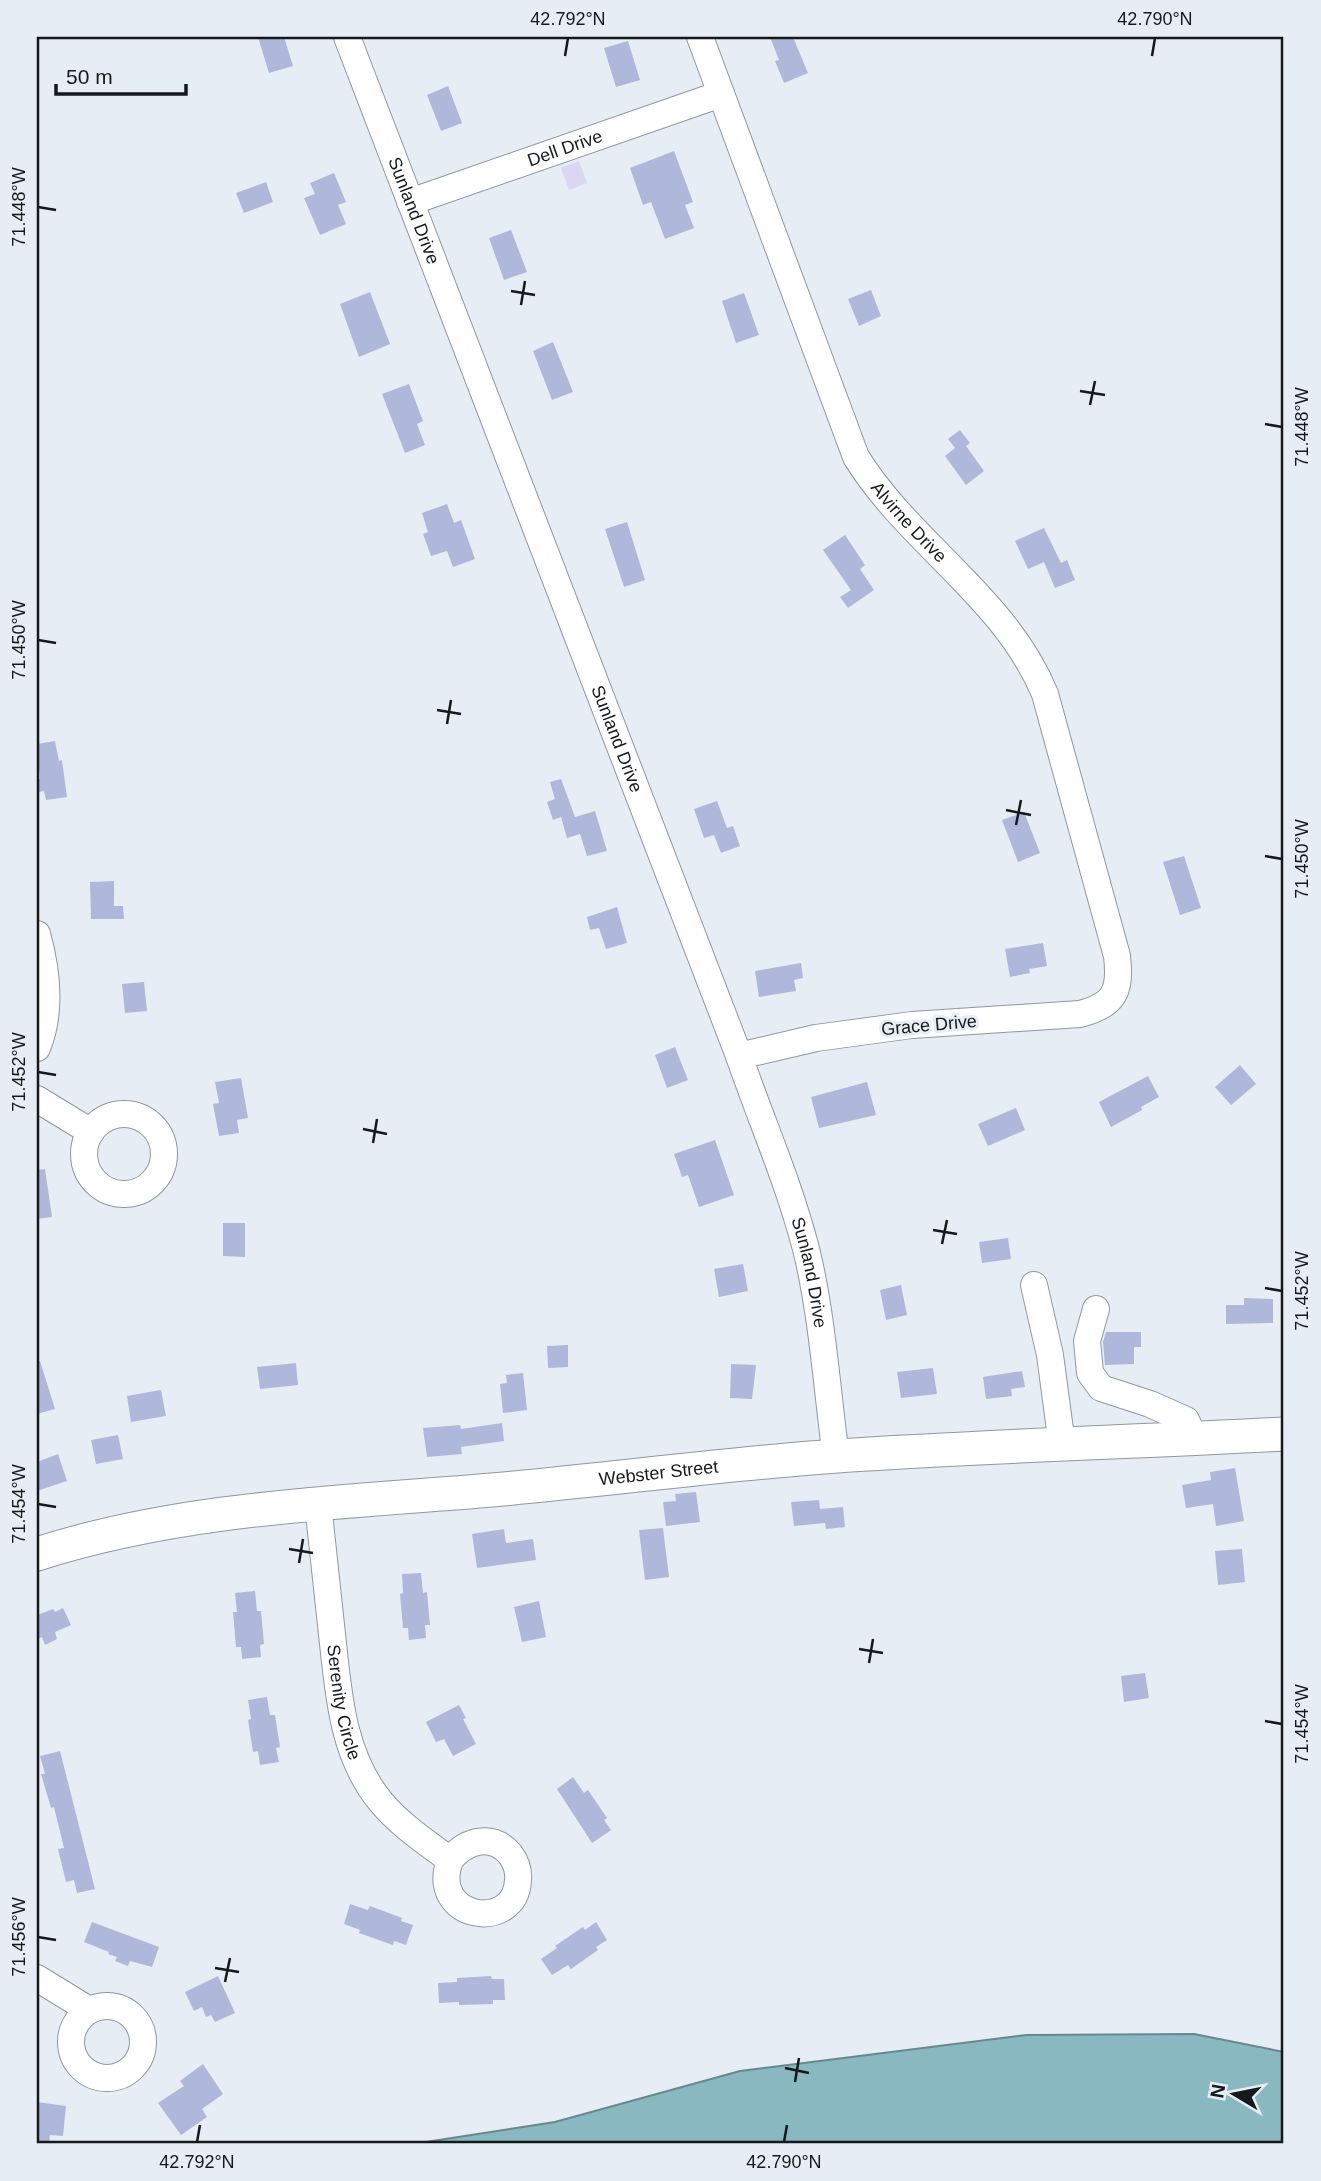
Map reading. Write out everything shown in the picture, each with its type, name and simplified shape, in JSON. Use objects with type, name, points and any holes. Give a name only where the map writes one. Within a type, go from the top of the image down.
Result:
[{"type":"main road","name":"Webster Street","points":[[37,1554],[166,1522],[318,1504],[836,1457],[1284,1434]]},
{"type":"street","name":"Sunland Drive","points":[[347,37],[739,1056],[794,1206],[807,1252],[836,1457]]},
{"type":"street","name":"Alvirne Drive","points":[[699,37],[856,457],[887,500],[991,608],[1017,639],[1037,675],[1045,694],[1117,956],[1118,983],[1114,994]]},
{"type":"street","name":"Dell Drive","points":[[410,202],[721,94]]},
{"type":"street","points":[[37,934],[44,960],[47,1002],[37,1048]]},
{"type":"street","name":"Grace Drive","points":[[739,1056],[816,1038],[912,1025],[1080,1014],[1102,1006],[1114,994]]},
{"type":"street","points":[[37,1099],[91,1132]]},
{"type":"street","points":[[1034,1285],[1050,1356],[1062,1446]]},
{"type":"street","points":[[1096,1309],[1087,1341],[1090,1373],[1101,1388],[1150,1404],[1186,1420],[1195,1439]]},
{"type":"street","name":"Serenity Circle","points":[[318,1504],[339,1692],[352,1751],[369,1786],[398,1821],[450,1860]]},
{"type":"street","points":[[37,1978],[89,2010]]},
{"type":"shaded area","points":[[579,161],[587,183],[569,190],[561,168]]},
{"type":"water","points":[[1194,2034],[1284,2052],[1284,2144],[422,2144],[555,2122],[740,2071],[1026,2035]]},
{"type":"building","points":[[258,37],[284,37],[293,66],[269,73]]},
{"type":"building","points":[[770,37],[793,37],[808,73],[784,83],[775,61],[779,60]]},
{"type":"building","points":[[628,41],[640,80],[616,87],[604,48]]},
{"type":"building","points":[[448,86],[462,123],[441,131],[427,95]]},
{"type":"building","points":[[674,151],[693,202],[685,205],[694,228],[665,239],[651,202],[643,205],[630,168]]},
{"type":"building","points":[[334,173],[346,202],[338,205],[346,224],[320,235],[304,198],[315,194],[310,183]]},
{"type":"building","points":[[266,182],[273,202],[244,213],[236,193]]},
{"type":"building","points":[[511,230],[527,272],[504,280],[489,238]]},
{"type":"building","points":[[871,290],[881,316],[859,326],[848,299]]},
{"type":"building","points":[[370,292],[390,344],[359,357],[340,304]]},
{"type":"building","points":[[744,293],[759,335],[736,343],[722,301]]},
{"type":"building","points":[[553,342],[573,392],[552,400],[533,351]]},
{"type":"building","points":[[409,384],[423,421],[417,424],[425,445],[405,453],[382,394]]},
{"type":"building","points":[[960,430],[970,443],[966,446],[984,471],[966,485],[945,456],[955,448],[948,439]]},
{"type":"building","points":[[447,504],[454,523],[461,520],[475,559],[453,567],[447,551],[431,556],[423,534],[428,532],[422,513]]},
{"type":"building","points":[[627,522],[645,580],[624,587],[605,529]]},
{"type":"building","points":[[1044,528],[1061,563],[1067,560],[1075,580],[1055,588],[1044,562],[1028,569],[1015,541]]},
{"type":"building","points":[[845,535],[865,565],[860,569],[874,590],[848,608],[840,597],[851,590],[823,550]]},
{"type":"building","points":[[55,741],[59,761],[62,760],[67,797],[46,800],[44,791],[38,792],[37,779],[40,779],[37,744]]},
{"type":"building","points":[[561,779],[575,817],[595,811],[607,851],[587,856],[580,834],[567,838],[561,817],[553,820],[547,802],[555,799],[550,782]]},
{"type":"building","points":[[717,801],[727,828],[733,826],[740,846],[721,853],[714,835],[704,838],[694,809]]},
{"type":"building","points":[[1024,812],[1040,853],[1018,862],[1002,820]]},
{"type":"building","points":[[1184,856],[1201,908],[1180,915],[1163,862]]},
{"type":"building","points":[[114,881],[114,906],[123,906],[124,919],[91,919],[90,882]]},
{"type":"building","points":[[617,907],[627,943],[606,949],[599,928],[590,930],[587,917]]},
{"type":"building","points":[[1043,943],[1047,966],[1029,969],[1030,973],[1010,977],[1005,949]]},
{"type":"building","points":[[801,963],[803,978],[794,980],[796,991],[759,997],[755,971]]},
{"type":"building","points":[[144,982],[147,1011],[125,1013],[122,984]]},
{"type":"building","points":[[675,1047],[688,1080],[667,1088],[655,1055]]},
{"type":"building","points":[[1240,1065],[1256,1084],[1231,1105],[1215,1087]]},
{"type":"building","points":[[1148,1076],[1159,1097],[1111,1127],[1099,1102]]},
{"type":"building","points":[[241,1078],[248,1118],[237,1120],[239,1133],[219,1136],[213,1104],[219,1103],[215,1082]]},
{"type":"building","points":[[867,1082],[876,1115],[819,1128],[811,1097]]},
{"type":"building","points":[[1016,1108],[1025,1130],[988,1146],[978,1124]]},
{"type":"building","points":[[715,1140],[734,1195],[699,1207],[688,1175],[682,1177],[674,1154]]},
{"type":"building","points":[[45,1169],[52,1217],[37,1219],[37,1170]]},
{"type":"building","points":[[223,1223],[245,1223],[245,1257],[223,1256]]},
{"type":"building","points":[[1008,1238],[1011,1259],[982,1263],[979,1242]]},
{"type":"building","points":[[743,1264],[748,1291],[719,1297],[714,1269]]},
{"type":"building","points":[[901,1285],[907,1315],[886,1320],[880,1290]]},
{"type":"building","points":[[1244,1298],[1273,1299],[1273,1323],[1226,1324],[1226,1305],[1244,1305]]},
{"type":"building","points":[[1106,1332],[1141,1332],[1141,1347],[1134,1347],[1134,1364],[1105,1365],[1103,1342]]},
{"type":"building","points":[[568,1345],[568,1367],[548,1368],[547,1346]]},
{"type":"building","points":[[37,1361],[40,1361],[55,1409],[37,1414]]},
{"type":"building","points":[[296,1363],[298,1385],[260,1389],[257,1367]]},
{"type":"building","points":[[731,1364],[756,1365],[752,1399],[730,1398]]},
{"type":"building","points":[[933,1368],[937,1394],[901,1398],[897,1372]]},
{"type":"building","points":[[1022,1371],[1025,1387],[1011,1389],[1012,1396],[986,1399],[983,1377]]},
{"type":"building","points":[[523,1373],[527,1410],[503,1413],[500,1384],[507,1383],[506,1375]]},
{"type":"building","points":[[161,1390],[166,1416],[131,1422],[127,1396]]},
{"type":"building","points":[[502,1423],[504,1441],[461,1447],[462,1454],[427,1457],[423,1428],[460,1425],[461,1429]]},
{"type":"building","points":[[118,1435],[123,1459],[96,1464],[91,1440]]},
{"type":"building","points":[[58,1454],[67,1481],[37,1491],[37,1462]]},
{"type":"building","points":[[1235,1468],[1244,1521],[1216,1526],[1213,1504],[1186,1508],[1182,1485],[1211,1480],[1210,1472]]},
{"type":"building","points":[[696,1492],[700,1522],[666,1526],[663,1502],[676,1501],[675,1494]]},
{"type":"building","points":[[819,1500],[820,1509],[843,1507],[845,1527],[826,1529],[825,1523],[794,1526],[791,1502]]},
{"type":"building","points":[[663,1528],[669,1577],[645,1580],[639,1530]]},
{"type":"building","points":[[504,1529],[506,1543],[533,1539],[536,1560],[477,1568],[472,1534]]},
{"type":"building","points":[[1242,1549],[1245,1582],[1218,1585],[1215,1551]]},
{"type":"building","points":[[421,1573],[423,1593],[427,1592],[430,1625],[425,1625],[426,1638],[409,1640],[408,1628],[403,1628],[400,1594],[403,1593],[402,1574]]},
{"type":"building","points":[[255,1591],[257,1611],[261,1611],[264,1644],[260,1645],[261,1657],[242,1659],[241,1647],[236,1647],[233,1612],[237,1612],[235,1593]]},
{"type":"building","points":[[539,1601],[546,1637],[522,1642],[514,1607]]},
{"type":"building","points":[[63,1608],[71,1625],[55,1632],[57,1639],[45,1645],[42,1637],[37,1639],[37,1615]]},
{"type":"building","points":[[1145,1673],[1149,1698],[1124,1702],[1121,1676]]},
{"type":"building","points":[[267,1697],[270,1715],[275,1715],[280,1747],[276,1748],[279,1762],[260,1765],[258,1751],[253,1752],[248,1700]]},
{"type":"building","points":[[459,1705],[476,1744],[453,1756],[444,1739],[436,1742],[426,1722]]},
{"type":"building","points":[[60,1751],[95,1889],[77,1893],[74,1880],[66,1882],[58,1849],[64,1848],[54,1807],[51,1808],[41,1774],[45,1774],[40,1756]]},
{"type":"building","points":[[573,1777],[584,1793],[588,1790],[607,1818],[604,1820],[611,1830],[592,1843],[557,1789]]},
{"type":"building","points":[[350,1904],[368,1910],[370,1906],[413,1925],[406,1945],[394,1941],[393,1945],[359,1933],[360,1930],[344,1924]]},
{"type":"building","points":[[92,1922],[159,1947],[152,1967],[130,1961],[128,1966],[115,1961],[117,1957],[108,1954],[109,1952],[84,1942]]},
{"type":"building","points":[[596,1922],[607,1940],[596,1947],[598,1950],[571,1969],[568,1965],[552,1975],[541,1959],[583,1927],[585,1930]]},
{"type":"building","points":[[218,1976],[235,2013],[215,2022],[211,2015],[206,2017],[202,2007],[194,2011],[185,1992]]},
{"type":"building","points":[[491,1976],[492,1979],[504,1979],[505,2000],[493,2000],[493,2004],[439,2003],[438,1983],[457,1982],[457,1978]]},
{"type":"building","points":[[203,2064],[223,2094],[202,2109],[207,2117],[181,2135],[158,2103],[184,2086],[180,2081]]},
{"type":"building","points":[[37,2102],[66,2106],[63,2136],[50,2135],[49,2144],[37,2142]]}]
